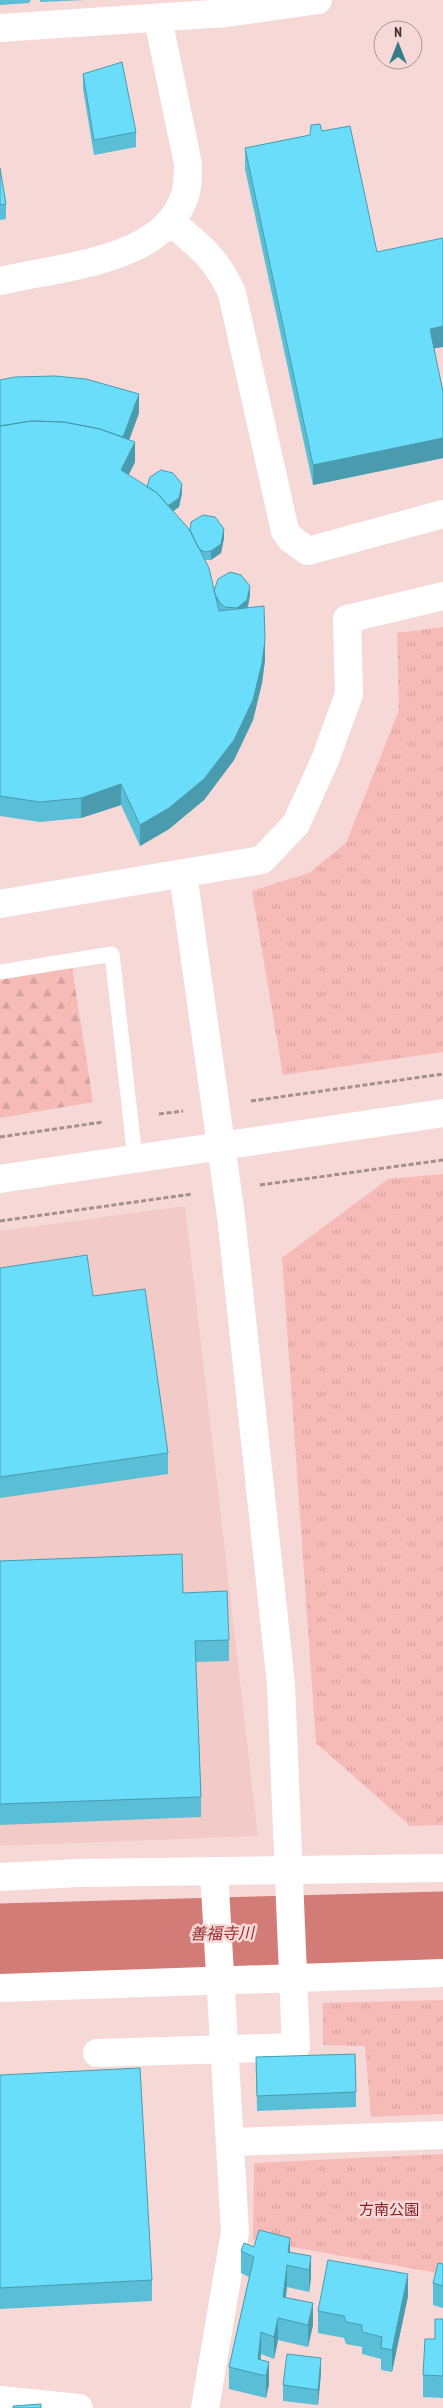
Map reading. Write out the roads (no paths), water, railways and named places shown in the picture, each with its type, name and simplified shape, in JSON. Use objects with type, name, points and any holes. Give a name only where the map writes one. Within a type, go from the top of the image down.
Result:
[{"type":"street","points":[[0,28],[158,19],[182,8],[226,13],[318,0]]},
{"type":"street","points":[[0,281],[106,258],[142,244],[171,222],[182,205],[187,186],[188,164],[158,19]]},
{"type":"street","points":[[171,222],[211,256],[223,274],[232,293],[285,531],[291,539],[308,551],[443,514]]},
{"type":"street","points":[[0,904],[262,860],[296,824],[325,760],[349,694],[347,619],[443,596]]},
{"type":"street","points":[[96,2053],[296,2047],[281,1684],[232,1226],[183,874]]},
{"type":"street","points":[[0,1179],[443,1113]]},
{"type":"street","points":[[0,1877],[215,1880],[443,1868]]},
{"type":"street","points":[[205,2408],[236,2232],[215,1880]]},
{"type":"street","points":[[0,1988],[219,1968],[443,1973]]},
{"type":"street","points":[[231,2142],[443,2135]]},
{"type":"street","points":[[0,2400],[79,2408]]},
{"type":"lane","points":[[0,972],[112,954],[135,1158]]},
{"type":"waterway","name":"善福寺川","points":[[0,1939],[443,1927]]},
{"type":"park label","name":"方南公園","points":[[389,2210]]}]
